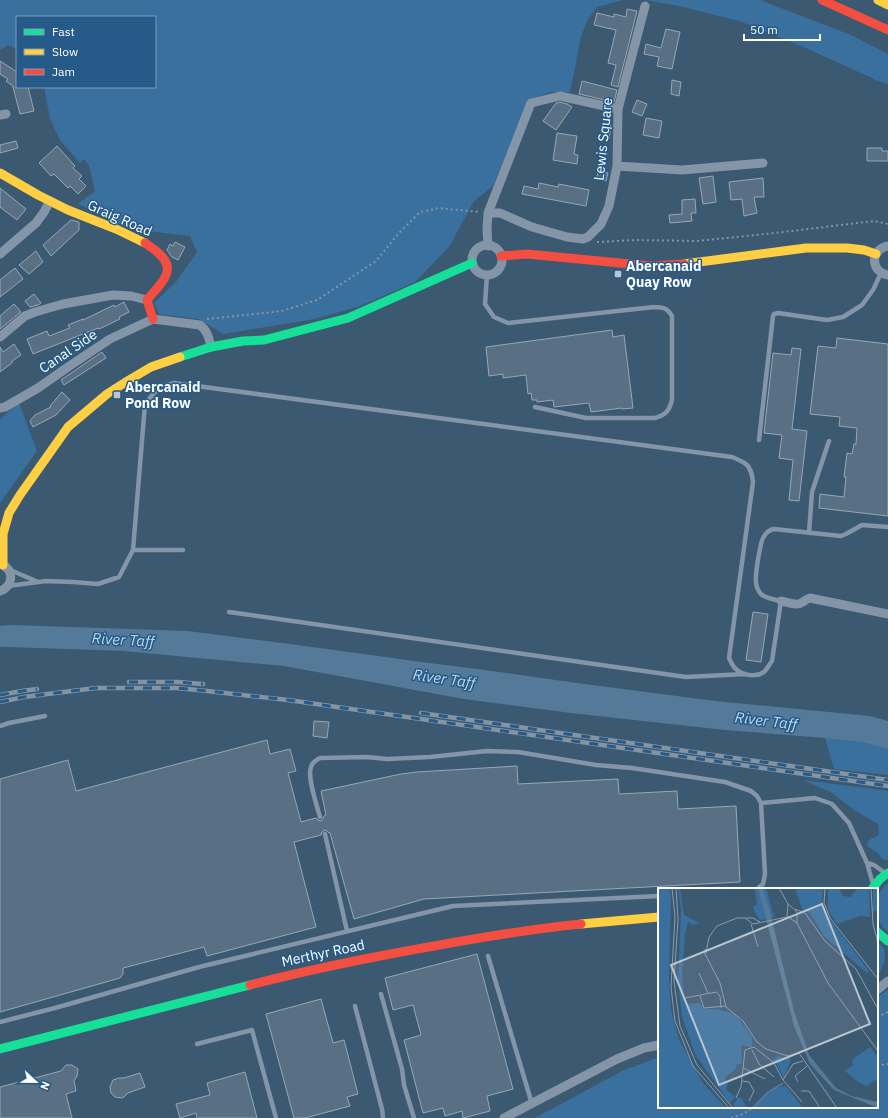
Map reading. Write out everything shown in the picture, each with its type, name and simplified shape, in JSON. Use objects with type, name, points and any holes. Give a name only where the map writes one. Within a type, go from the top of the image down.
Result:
[{"type":"main road","points":[[822,0],[888,30]]},
{"type":"main road","points":[[878,0],[888,5]]},
{"type":"main road","name":"Graig Road","points":[[0,172],[50,201],[144,242],[160,254],[168,265],[168,271],[166,278],[147,300]]},
{"type":"main road","points":[[501,256],[526,254],[651,266],[693,264],[806,248],[847,248],[864,250],[876,254]]},
{"type":"main road","points":[[4,566],[2,534],[10,513],[20,495],[68,427],[107,394],[151,367],[181,356],[211,347],[242,341],[264,340],[348,318],[472,263]]},
{"type":"main road","points":[[147,300],[152,319]]},
{"type":"main road","points":[[873,888],[880,879],[887,874]]},
{"type":"main road","name":"Merthyr Road","points":[[0,1050],[302,971],[505,933],[658,917]]},
{"type":"main road","points":[[878,934],[888,941]]},
{"type":"street","name":"Lewis Square","points":[[583,239],[588,237],[601,224],[608,206],[616,166],[618,109],[645,6]]},
{"type":"street","points":[[488,246],[488,213],[531,103],[560,96],[618,109]]},
{"type":"street","points":[[616,166],[682,170],[763,163]]},
{"type":"street","points":[[0,254],[36,223],[50,201]]},
{"type":"street","points":[[488,213],[500,213],[532,227],[567,237],[583,239]]},
{"type":"street","points":[[483,246],[488,246],[496,249],[501,256],[502,261],[499,269],[492,274],[487,275],[479,273],[474,267],[472,259],[476,250],[483,246]]},
{"type":"street","points":[[885,274],[877,268],[875,264],[876,254],[882,248],[888,246]]},
{"type":"street","points":[[0,337],[25,316],[63,304],[113,295],[131,296],[147,300]]},
{"type":"street","points":[[152,319],[200,325],[208,335],[211,347]]},
{"type":"street","name":"Canal Side","points":[[0,408],[5,407],[38,388],[110,339],[152,319]]},
{"type":"street","points":[[0,591],[8,586],[11,579],[11,574],[4,566]]},
{"type":"street","points":[[781,600],[798,604],[810,598],[888,614]]},
{"type":"street","points":[[878,989],[888,981]]},
{"type":"street","points":[[504,1118],[618,1058],[644,1048],[658,1045]]},
{"type":"lane","points":[[759,440],[774,314],[778,312],[827,320],[842,317],[862,305],[885,274]]},
{"type":"lane","points":[[487,275],[485,304],[494,317],[508,323],[654,307],[664,308],[669,311],[672,316],[672,399],[669,411],[655,418],[586,418],[535,407]]},
{"type":"lane","points":[[8,586],[38,581],[98,584],[118,577],[132,550],[145,404],[159,387],[174,383],[732,457],[744,462],[752,471],[753,482],[729,658],[732,665],[745,674]]},
{"type":"lane","points":[[809,533],[812,492],[829,441]]},
{"type":"lane","points":[[229,612],[686,677],[745,674],[752,675],[764,672],[772,661],[781,600],[761,595],[756,582],[760,544],[765,534],[774,529],[841,536],[862,525],[888,528]]},
{"type":"lane","points":[[132,550],[184,550]]},
{"type":"lane","points":[[4,566],[38,581]]},
{"type":"lane","points":[[0,726],[45,716]]},
{"type":"lane","points":[[320,817],[310,776],[311,767],[314,762],[320,758],[367,757],[387,759],[430,757],[487,751],[518,752],[596,765],[632,768],[725,782],[751,791],[757,796],[761,803],[765,874],[763,884],[758,888]]},
{"type":"lane","points":[[761,803],[815,798],[832,804],[849,823],[867,863],[873,888]]},
{"type":"lane","points":[[325,834],[347,932]]},
{"type":"lane","points":[[867,863],[874,865],[887,874]]},
{"type":"lane","points":[[0,1022],[199,967],[453,906],[658,896]]},
{"type":"lane","points":[[488,956],[532,1104]]},
{"type":"lane","points":[[381,994],[414,1118]]},
{"type":"lane","points":[[355,1006],[382,1109],[383,1118]]},
{"type":"lane","points":[[197,1044],[252,1030],[276,1118]]},
{"type":"path","points":[[203,327],[208,319],[282,311],[317,300],[376,260],[399,233],[420,212],[439,208],[488,213]]},
{"type":"path","points":[[583,239],[594,242],[636,240],[697,241],[874,221],[888,224]]},
{"type":"path","points":[[878,1017],[888,1012]]},
{"type":"path","points":[[878,1066],[888,1064]]},
{"type":"path","points":[[731,1118],[743,1114],[752,1108]]},
{"type":"shaded area","points":[[0,0],[623,0],[597,7],[588,19],[581,36],[570,92],[550,92],[528,100],[493,186],[474,201],[449,247],[415,282],[358,307],[314,319],[223,334],[199,319],[159,314],[154,303],[176,282],[197,252],[190,236],[130,229],[78,204],[95,191],[89,166],[84,159],[80,163],[60,140],[50,119],[44,88],[156,88],[156,16],[16,16],[16,49],[8,45],[0,50]]},
{"type":"shaded area","points":[[646,0],[760,0],[851,35],[888,54],[888,84],[742,22],[684,7]]},
{"type":"shaded area","points":[[19,403],[37,451],[0,503],[0,419]]},
{"type":"shaded area","points":[[825,738],[866,743],[888,749],[888,775],[834,769]]},
{"type":"shaded area","points":[[803,780],[888,791],[888,860],[882,859],[878,853],[867,846],[869,840],[879,835],[878,824],[854,810],[831,792]]},
{"type":"shaded area","points":[[888,883],[888,932],[883,927],[878,918],[878,897]]},
{"type":"shaded area","points":[[878,942],[884,949],[885,961],[878,976]]},
{"type":"shaded area","points":[[888,990],[888,1118],[535,1118],[622,1071],[658,1057],[658,1108],[878,1108],[878,996]]},
{"type":"water","name":"River Taff","points":[[11,625],[188,631],[715,701],[870,716],[888,721],[888,749],[866,743],[825,738],[725,730],[571,713],[464,699],[284,666],[124,651],[0,647],[0,626]]},
{"type":"building","points":[[627,9],[637,11],[618,87],[611,85],[616,65],[608,63],[616,30],[594,25],[597,13],[614,17],[614,14],[626,17]]},
{"type":"building","points":[[666,29],[680,32],[672,69],[657,66],[659,57],[644,54],[646,44],[661,48]]},
{"type":"building","points":[[0,61],[16,71],[16,88],[28,88],[34,111],[20,114],[14,87],[6,81],[8,79],[0,74]]},
{"type":"building","points":[[672,80],[681,82],[679,96],[671,94]]},
{"type":"building","points":[[582,81],[617,90],[614,102],[579,94]]},
{"type":"building","points":[[637,100],[647,104],[642,116],[632,112]]},
{"type":"building","points":[[560,102],[572,107],[556,130],[543,121],[556,103]]},
{"type":"building","points":[[646,118],[662,121],[659,138],[643,135]]},
{"type":"building","points":[[602,124],[611,125],[609,140],[600,139]]},
{"type":"building","points":[[557,133],[577,136],[574,154],[578,155],[577,164],[553,160]]},
{"type":"building","points":[[16,141],[18,148],[0,153],[0,145]]},
{"type":"building","points":[[57,146],[75,166],[73,168],[82,176],[79,179],[86,186],[78,194],[70,186],[68,188],[54,174],[51,176],[39,163]]},
{"type":"building","points":[[867,148],[882,148],[882,151],[888,151],[888,161],[867,161]]},
{"type":"building","points":[[599,170],[608,173],[606,181],[596,179]]},
{"type":"building","points":[[713,176],[716,202],[703,204],[699,178]]},
{"type":"building","points":[[763,178],[764,197],[754,197],[757,213],[744,216],[742,199],[731,200],[729,182]]},
{"type":"building","points":[[539,183],[558,187],[559,184],[589,190],[586,206],[522,194],[524,186],[538,189]]},
{"type":"building","points":[[0,188],[26,209],[17,220],[0,207]]},
{"type":"building","points":[[695,199],[696,213],[691,213],[692,221],[670,223],[669,215],[682,214],[682,200]]},
{"type":"building","points":[[71,220],[79,222],[79,230],[51,256],[43,245]]},
{"type":"building","points":[[175,242],[185,247],[178,260],[172,257],[167,250],[170,244],[173,246]]},
{"type":"building","points":[[36,251],[43,262],[29,274],[19,265]]},
{"type":"building","points":[[15,268],[23,279],[0,297],[0,280]]},
{"type":"building","points":[[34,294],[41,303],[30,307],[25,301]]},
{"type":"building","points":[[124,302],[129,312],[119,317],[120,319],[99,329],[98,328],[33,354],[27,339],[47,331],[49,336],[70,328],[68,325],[83,320],[114,305],[115,307]]},
{"type":"building","points":[[14,304],[21,312],[0,329],[0,316]]},
{"type":"building","points":[[612,330],[613,337],[624,335],[633,408],[591,412],[589,403],[554,407],[553,400],[537,402],[537,400],[532,400],[531,393],[528,394],[526,375],[503,378],[503,374],[489,376],[486,347]]},
{"type":"building","points":[[837,338],[888,344],[888,516],[819,508],[820,494],[844,497],[846,477],[844,477],[847,453],[852,454],[854,444],[856,444],[857,428],[839,426],[840,417],[810,414],[818,346],[836,348]]},
{"type":"building","points":[[14,344],[21,355],[0,372],[0,347],[3,352]]},
{"type":"building","points":[[792,348],[801,349],[792,429],[807,431],[799,501],[789,500],[793,460],[779,458],[782,435],[764,433],[773,353],[791,355]]},
{"type":"building","points":[[102,352],[106,358],[64,385],[61,380]]},
{"type":"building","points":[[62,392],[70,400],[56,415],[33,427],[30,421],[35,415],[51,407],[50,406]]},
{"type":"building","points":[[753,612],[768,614],[761,662],[746,660]]},
{"type":"building","points":[[314,721],[329,722],[327,738],[313,736]]},
{"type":"building","points":[[267,740],[270,754],[290,749],[296,771],[288,773],[301,822],[316,818],[321,821],[326,815],[321,791],[401,774],[517,766],[518,784],[618,779],[619,794],[677,791],[678,809],[736,806],[740,882],[424,899],[354,919],[330,833],[325,830],[321,835],[294,842],[316,927],[207,956],[204,947],[123,968],[123,974],[120,978],[0,1012],[0,779],[68,760],[76,791]]},
{"type":"building","points":[[477,954],[513,1089],[487,1096],[490,1111],[463,1118],[462,1111],[445,1116],[443,1108],[423,1113],[404,1040],[421,1035],[413,1005],[393,1010],[385,978]]},
{"type":"building","points":[[321,999],[333,1043],[344,1040],[358,1094],[347,1097],[350,1106],[305,1118],[294,1118],[266,1014]]},
{"type":"building","points":[[66,1065],[72,1065],[78,1069],[77,1076],[74,1081],[76,1091],[66,1094],[72,1118],[0,1118],[0,1087],[61,1071]]},
{"type":"building","points":[[245,1072],[257,1118],[197,1118],[196,1113],[180,1118],[176,1104],[210,1095],[207,1083]]},
{"type":"building","points":[[140,1073],[145,1087],[128,1093],[122,1098],[115,1097],[111,1093],[110,1087],[113,1080]]},
{"type":"railway","points":[[129,682],[177,682],[203,684]]},
{"type":"railway","points":[[0,702],[24,697],[96,688],[177,688],[288,700],[888,786]]},
{"type":"railway","points":[[0,695],[37,689]]},
{"type":"railway","points":[[421,713],[888,780]]},
{"type":"traffic: fast","points":[[180,357],[211,347],[243,341],[264,340],[348,318],[472,263]]},
{"type":"traffic: fast","points":[[873,888],[880,879],[888,873]]},
{"type":"traffic: fast","points":[[878,933],[888,941]]},
{"type":"traffic: fast","points":[[0,1049],[250,985]]},
{"type":"traffic: slow","points":[[878,0],[888,5]]},
{"type":"traffic: slow","points":[[0,173],[68,210],[116,229],[145,243]]},
{"type":"traffic: slow","points":[[684,264],[806,248],[847,248],[864,250],[876,254]]},
{"type":"traffic: slow","points":[[0,563],[3,565],[3,534],[9,513],[68,427],[107,394],[129,380],[151,367],[180,357]]},
{"type":"traffic: slow","points":[[581,924],[658,917]]},
{"type":"traffic: jam","points":[[822,0],[888,30]]},
{"type":"traffic: jam","points":[[145,243],[156,251],[167,264],[165,276],[147,300],[153,319]]},
{"type":"traffic: jam","points":[[501,256],[527,254],[651,266],[684,264]]},
{"type":"traffic: jam","points":[[250,985],[411,950],[471,939],[581,924]]},
{"type":"place","name":"Abercanaid Quay Row","points":[[618,274]]},
{"type":"place","name":"Abercanaid Pond Row","points":[[117,395]]}]
